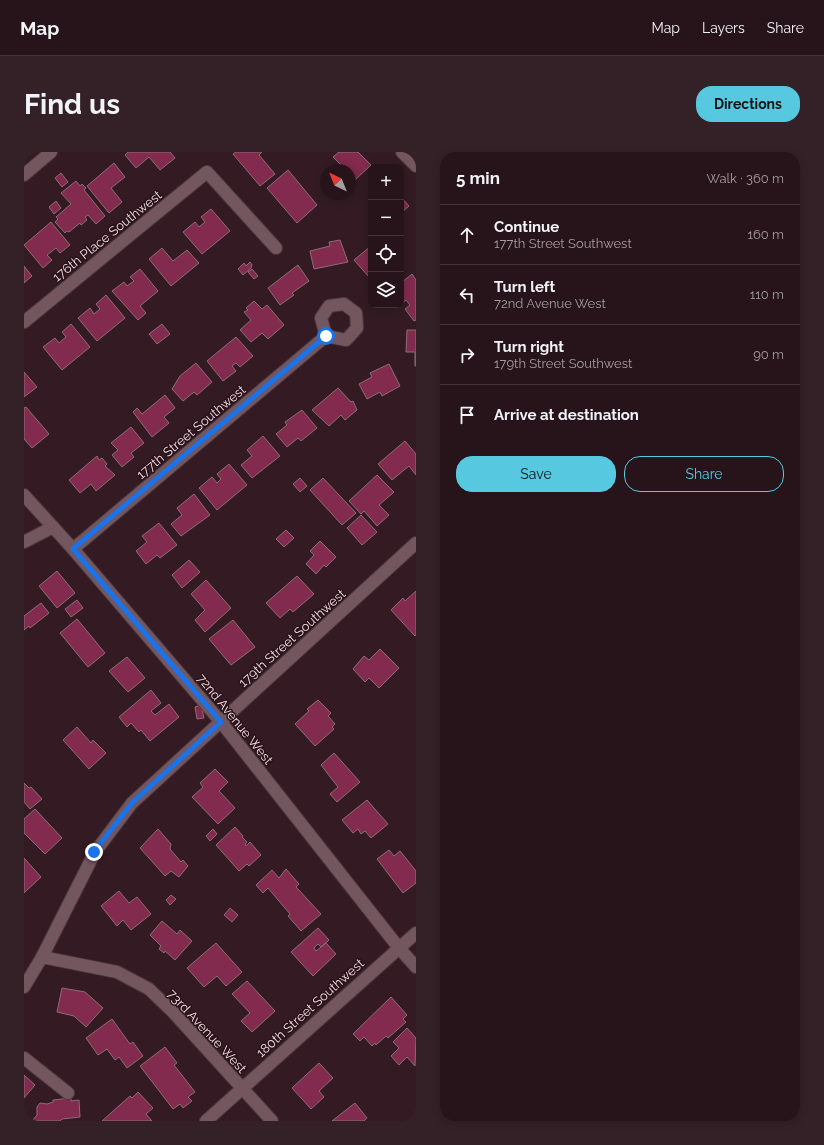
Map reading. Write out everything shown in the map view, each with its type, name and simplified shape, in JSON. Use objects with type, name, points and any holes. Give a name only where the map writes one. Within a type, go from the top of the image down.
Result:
[{"type":"street","points":[[402,152],[416,166]]},
{"type":"street","points":[[24,175],[43,155]]},
{"type":"street","name":"176th Place Southwest","points":[[24,322],[207,172],[276,248]]},
{"type":"street","name":"177th Street Southwest","points":[[73,549],[326,336]]},
{"type":"street","name":"72nd Avenue West","points":[[24,495],[73,549],[221,722],[399,948],[416,967]]},
{"type":"street","points":[[24,542],[53,527]]},
{"type":"street","name":"179th Street Southwest","points":[[24,987],[42,957],[94,852],[132,803],[416,543]]},
{"type":"street","name":"180th Street Southwest","points":[[206,1121],[241,1088],[416,933]]},
{"type":"street","name":"73rd Avenue West","points":[[42,957],[117,972],[148,989],[173,1012],[272,1121]]},
{"type":"street","points":[[24,1058],[68,1093]]},
{"type":"building","points":[[128,152],[170,152],[175,158],[160,170],[149,157],[136,168],[125,155]]},
{"type":"building","points":[[236,152],[262,152],[259,155],[275,174],[260,186],[233,154]]},
{"type":"building","points":[[339,152],[358,152],[370,164],[368,164],[368,168],[356,179],[356,164],[340,164],[333,157]]},
{"type":"building","points":[[114,163],[125,177],[111,188],[122,202],[109,213],[87,186]]},
{"type":"building","points":[[288,170],[317,205],[297,223],[267,188]]},
{"type":"building","points":[[61,173],[68,182],[62,187],[55,178]]},
{"type":"building","points":[[76,181],[80,186],[82,184],[86,188],[84,190],[105,216],[96,224],[88,215],[85,217],[87,220],[81,225],[80,223],[69,232],[67,231],[65,233],[55,222],[58,219],[56,217],[71,204],[61,193]]},
{"type":"building","points":[[404,200],[409,206],[404,210]]},
{"type":"building","points":[[56,201],[61,208],[54,214],[49,207]]},
{"type":"building","points":[[211,209],[230,231],[202,254],[183,232],[195,222],[199,227],[205,222],[201,217]]},
{"type":"building","points":[[51,222],[70,245],[60,253],[56,248],[47,255],[52,260],[43,268],[24,245]]},
{"type":"building","points":[[340,240],[348,262],[314,269],[310,251],[330,246],[329,242]]},
{"type":"building","points":[[162,248],[173,261],[187,250],[199,263],[171,286],[149,259]]},
{"type":"building","points":[[368,248],[368,276],[354,260]]},
{"type":"building","points":[[250,262],[252,265],[251,268],[243,275],[238,269],[244,263],[246,266]]},
{"type":"building","points":[[298,265],[309,281],[292,293],[294,295],[280,305],[268,288]]},
{"type":"building","points":[[24,266],[32,276],[24,283]]},
{"type":"building","points":[[140,269],[158,291],[140,306],[146,313],[138,320],[112,291],[124,282],[127,286],[134,281],[130,277]]},
{"type":"building","points":[[252,269],[258,276],[254,279],[248,272]]},
{"type":"building","points":[[412,274],[416,280],[416,320],[414,321],[405,309],[410,305],[406,300],[404,302],[404,281]]},
{"type":"building","points":[[106,295],[125,318],[97,341],[78,318],[90,308],[94,314],[100,309],[96,304]]},
{"type":"building","points":[[254,301],[262,309],[267,305],[284,325],[268,339],[262,333],[251,342],[240,330],[251,320],[244,312],[248,310],[246,308]]},
{"type":"building","points":[[71,324],[90,347],[62,370],[43,347],[55,338],[59,343],[66,337],[62,332]]},
{"type":"building","points":[[162,324],[170,334],[157,344],[149,334]]},
{"type":"building","points":[[407,330],[416,330],[416,366],[415,352],[406,352]]},
{"type":"building","points":[[236,337],[253,356],[240,367],[236,363],[232,366],[236,371],[223,381],[207,361]]},
{"type":"building","points":[[196,363],[212,382],[197,395],[194,392],[183,401],[172,389],[180,376]]},
{"type":"building","points":[[389,364],[400,386],[382,396],[380,392],[367,399],[359,384],[372,377],[370,373]]},
{"type":"building","points":[[24,372],[37,387],[24,397]]},
{"type":"building","points":[[338,388],[351,402],[353,401],[357,410],[345,420],[341,415],[329,426],[312,410]]},
{"type":"building","points":[[165,395],[175,408],[164,417],[169,423],[152,437],[133,412],[137,408],[142,414]]},
{"type":"building","points":[[26,407],[49,434],[32,448],[24,439],[24,408]]},
{"type":"building","points":[[302,410],[317,428],[301,441],[298,438],[287,447],[276,434],[287,425],[285,422]]},
{"type":"building","points":[[131,427],[144,443],[131,453],[134,457],[122,467],[112,455],[118,450],[111,443]]},
{"type":"building","points":[[263,436],[280,456],[252,478],[241,465],[252,456],[247,450]]},
{"type":"building","points":[[405,441],[416,454],[416,475],[409,466],[392,480],[378,464]]},
{"type":"building","points":[[97,456],[99,460],[102,458],[107,464],[105,466],[115,475],[96,491],[91,484],[80,493],[69,480]]},
{"type":"building","points":[[229,464],[247,485],[217,510],[199,488],[212,477],[217,483],[221,479],[217,474]]},
{"type":"building","points":[[377,475],[394,492],[379,505],[389,515],[377,526],[364,511],[361,514],[349,501]]},
{"type":"building","points":[[300,478],[307,486],[300,492],[293,484]]},
{"type":"building","points":[[323,478],[356,513],[342,525],[310,490]]},
{"type":"building","points":[[194,494],[210,515],[181,536],[171,524],[182,515],[177,508]]},
{"type":"building","points":[[361,515],[377,532],[362,545],[347,528]]},
{"type":"building","points":[[159,523],[177,545],[160,558],[157,555],[146,564],[136,551],[147,542],[142,536]]},
{"type":"building","points":[[286,530],[294,538],[284,547],[276,539]]},
{"type":"building","points":[[320,541],[336,557],[326,567],[324,565],[316,574],[306,564],[314,555],[310,551]]},
{"type":"building","points":[[189,560],[200,572],[182,588],[172,575]]},
{"type":"building","points":[[57,571],[75,593],[57,608],[39,586]]},
{"type":"building","points":[[297,576],[314,594],[293,612],[290,609],[280,618],[266,603]]},
{"type":"building","points":[[206,580],[231,608],[205,632],[195,620],[205,610],[191,594]]},
{"type":"building","points":[[416,591],[415,636],[391,610],[403,598],[405,601]]},
{"type":"building","points":[[77,600],[83,608],[71,617],[65,609]]},
{"type":"building","points":[[41,603],[49,613],[30,628],[29,626],[24,630],[24,616]]},
{"type":"building","points":[[77,619],[105,653],[88,667],[60,633]]},
{"type":"building","points":[[233,620],[255,647],[231,665],[209,639]]},
{"type":"building","points":[[380,649],[399,668],[379,688],[369,678],[365,682],[353,669],[364,656],[369,660]]},
{"type":"building","points":[[127,657],[145,678],[128,692],[109,671]]},
{"type":"building","points":[[151,690],[161,703],[151,711],[155,715],[169,704],[179,717],[150,741],[141,730],[139,732],[131,723],[127,727],[119,717]]},
{"type":"building","points":[[318,700],[331,713],[328,716],[335,724],[332,727],[334,729],[315,746],[295,724],[309,711],[307,709]]},
{"type":"building","points":[[201,705],[204,718],[197,719],[195,707]]},
{"type":"building","points":[[77,727],[91,743],[93,740],[106,753],[89,769],[63,740]]},
{"type":"building","points":[[334,753],[360,782],[337,802],[330,794],[338,787],[321,765]]},
{"type":"building","points":[[215,769],[228,782],[219,791],[235,808],[218,824],[192,797],[203,787],[200,783]]},
{"type":"building","points":[[24,783],[29,788],[31,787],[42,799],[30,809],[24,802]]},
{"type":"building","points":[[367,800],[388,824],[371,838],[365,831],[361,834],[358,829],[353,833],[342,820]]},
{"type":"building","points":[[35,809],[62,838],[45,854],[24,833],[24,819]]},
{"type":"building","points":[[235,827],[247,842],[245,844],[246,846],[250,842],[261,855],[249,866],[247,864],[239,871],[216,845]]},
{"type":"building","points":[[158,829],[171,844],[170,849],[181,862],[183,860],[188,866],[179,877],[171,871],[165,876],[140,848]]},
{"type":"building","points":[[213,829],[217,834],[210,841],[206,836]]},
{"type":"building","points":[[389,850],[394,856],[400,851],[416,871],[416,883],[403,893],[377,859]]},
{"type":"building","points":[[24,858],[41,877],[24,893]]},
{"type":"building","points":[[286,869],[299,884],[296,887],[321,914],[301,931],[288,916],[290,914],[268,888],[263,893],[256,885],[272,870],[279,878]]},
{"type":"building","points":[[119,891],[129,903],[137,897],[151,914],[131,930],[123,920],[117,926],[101,906]]},
{"type":"building","points":[[171,895],[176,899],[170,905],[166,900]]},
{"type":"building","points":[[230,908],[238,915],[232,922],[224,915]]},
{"type":"building","points":[[162,921],[177,934],[180,930],[192,941],[175,960],[165,951],[164,953],[159,949],[161,946],[150,935]]},
{"type":"building","points":[[318,928],[329,940],[321,947],[326,943],[336,954],[313,976],[291,952]],"holes":[[[318,944],[321,947],[316,951],[314,948]]]},
{"type":"building","points":[[216,943],[242,972],[226,986],[217,976],[204,987],[187,968]]},
{"type":"building","points":[[247,981],[275,1011],[252,1032],[241,1021],[250,1013],[232,994]]},
{"type":"building","points":[[62,988],[85,992],[103,1008],[86,1027],[74,1016],[57,1012]]},
{"type":"building","points":[[391,997],[407,1015],[403,1019],[406,1022],[388,1038],[386,1036],[376,1045],[375,1043],[372,1046],[364,1037],[360,1041],[353,1034]]},
{"type":"building","points":[[112,1019],[130,1044],[133,1042],[143,1056],[127,1068],[119,1057],[115,1060],[107,1049],[98,1055],[86,1038]]},
{"type":"building","points":[[407,1028],[416,1038],[415,1066],[407,1057],[399,1065],[391,1056],[399,1048],[393,1042]]},
{"type":"building","points":[[165,1047],[177,1063],[174,1065],[195,1092],[188,1097],[192,1101],[183,1108],[180,1104],[173,1109],[140,1066]]},
{"type":"building","points":[[319,1063],[333,1078],[319,1091],[324,1097],[311,1109],[292,1088]]},
{"type":"building","points":[[24,1075],[35,1085],[24,1098]]},
{"type":"building","points":[[138,1092],[153,1108],[146,1114],[152,1121],[102,1121],[130,1096],[132,1098]]},
{"type":"building","points":[[71,1098],[71,1101],[79,1100],[80,1117],[62,1119],[60,1121],[32,1121],[37,1115],[37,1107],[40,1103],[47,1104],[53,1102],[53,1100]]},
{"type":"building","points":[[355,1103],[367,1118],[364,1121],[332,1121]]},
{"type":"route","points":[[94,852],[132,803],[221,722],[73,549],[326,336]]}]
